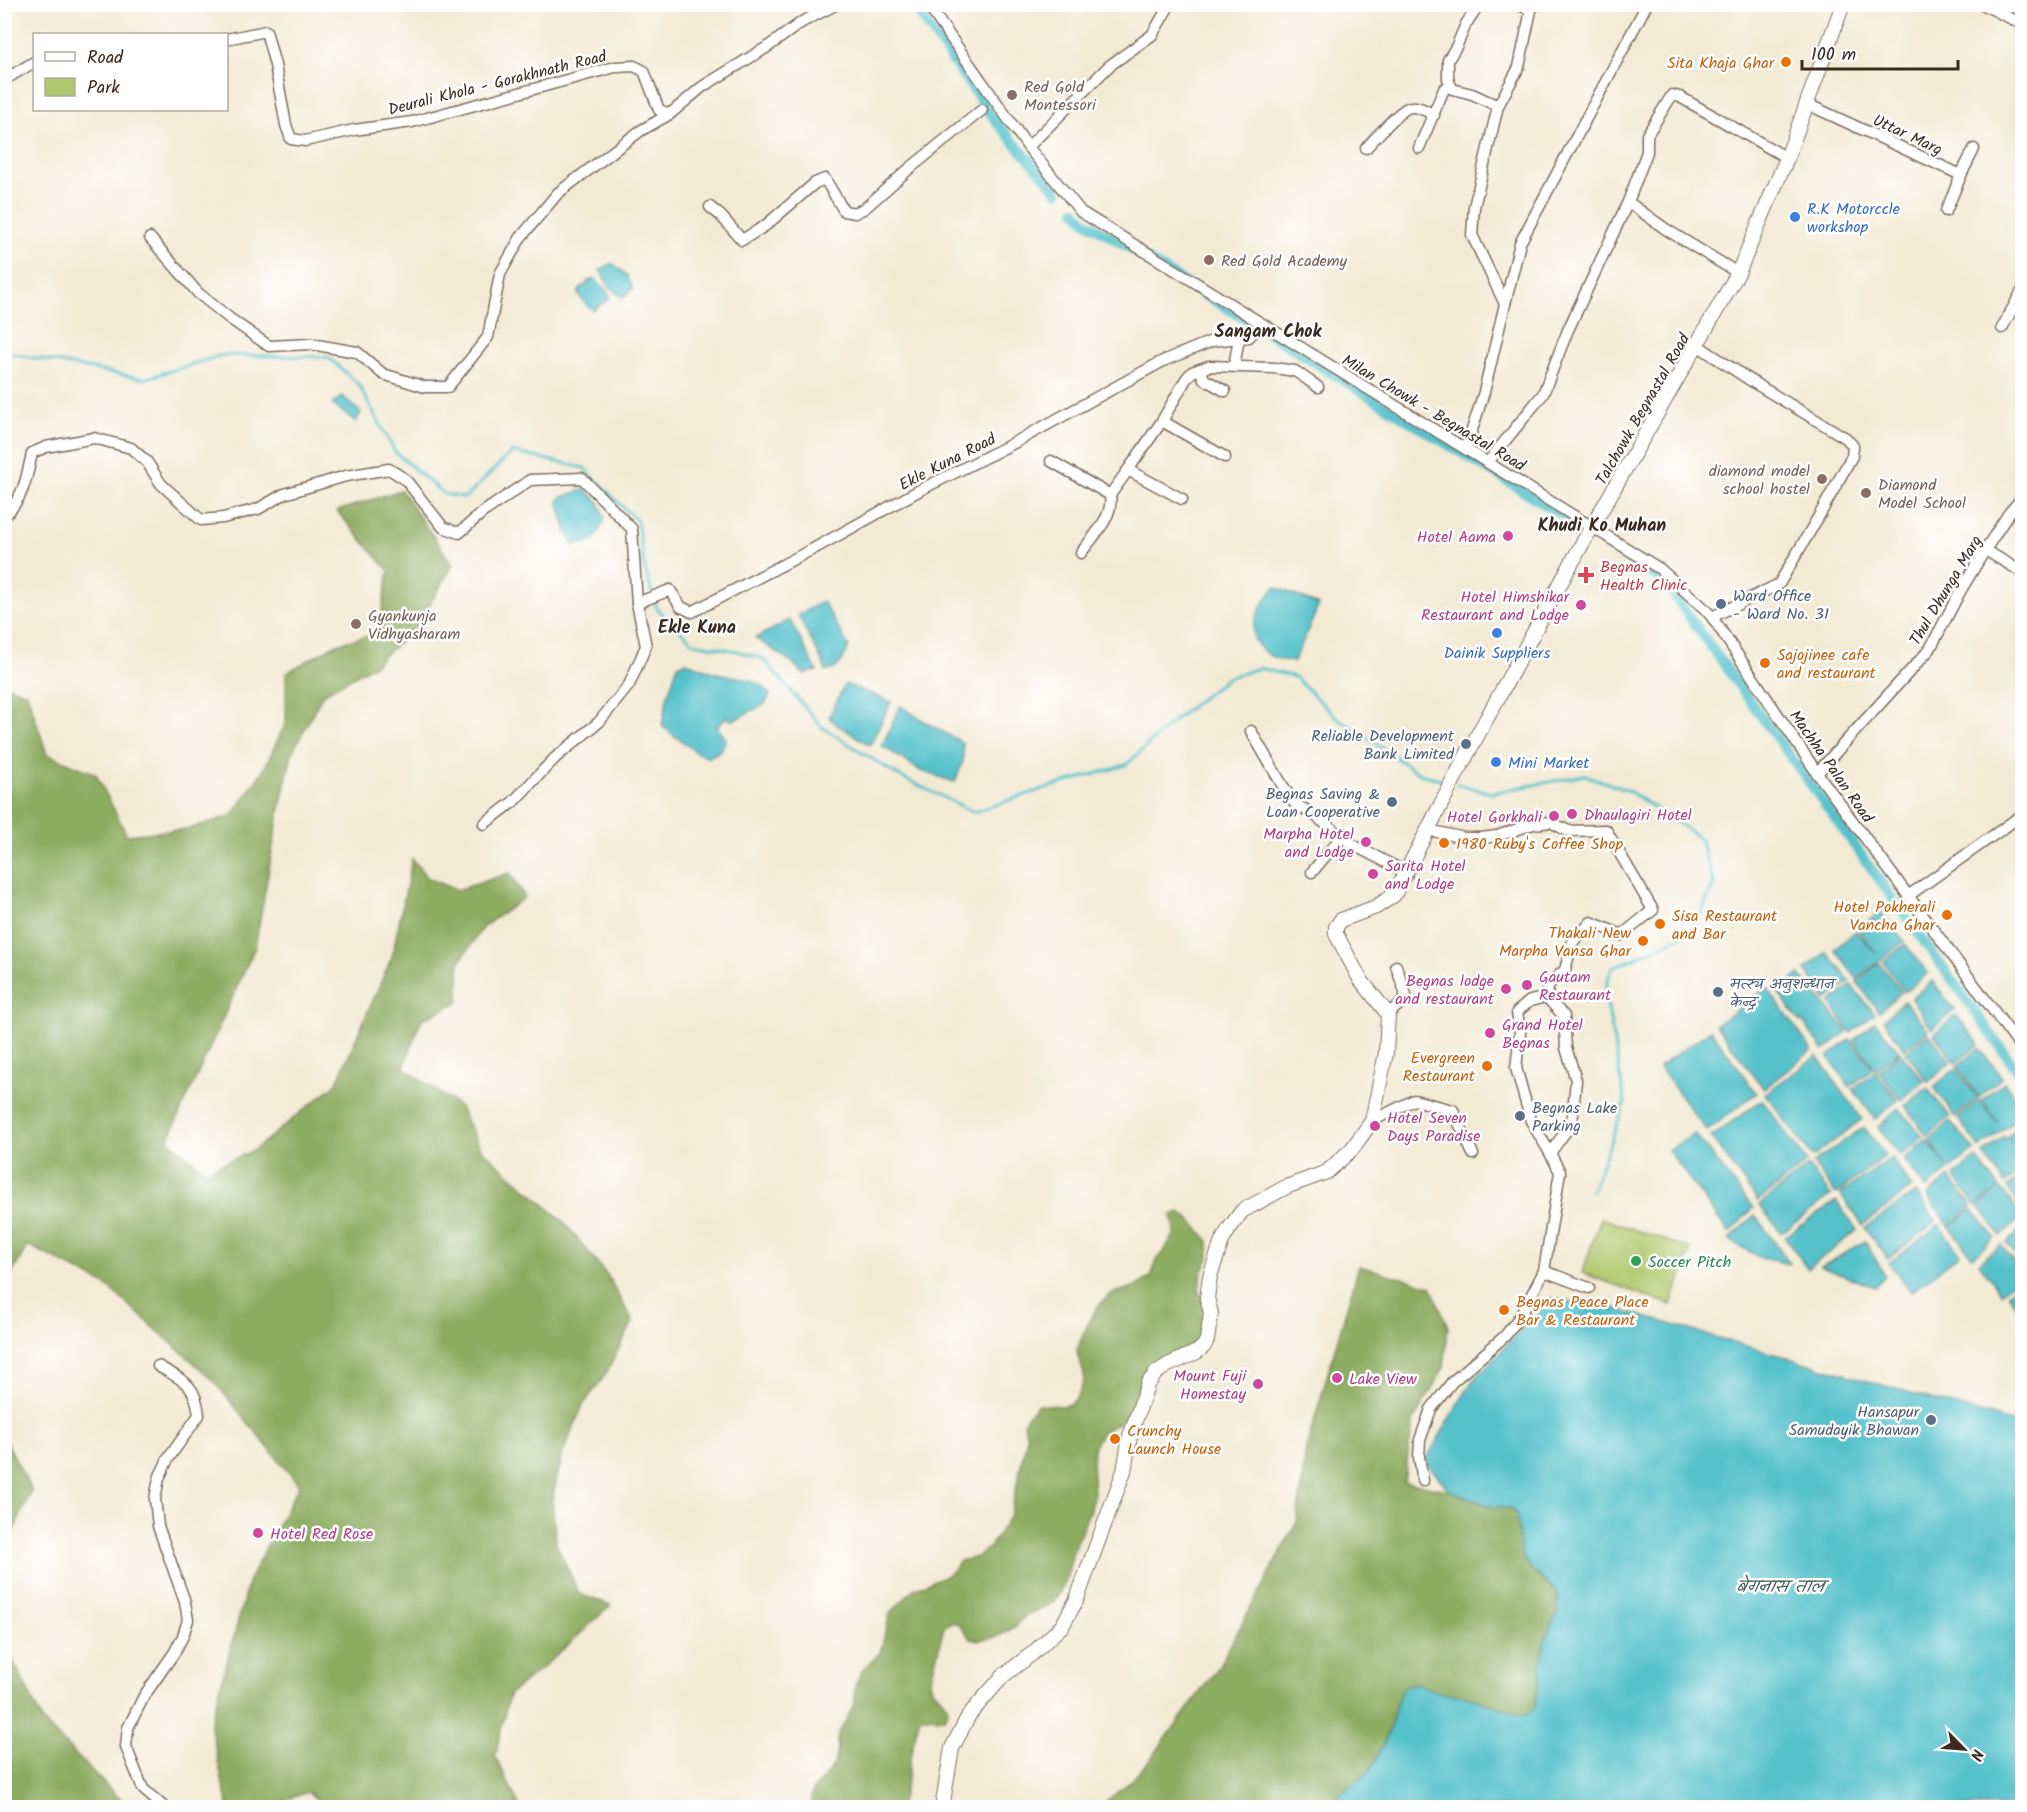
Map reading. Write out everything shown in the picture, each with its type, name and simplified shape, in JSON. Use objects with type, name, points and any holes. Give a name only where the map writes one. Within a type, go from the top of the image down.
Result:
[{"type":"main road","name":"Talchowk Begnastal Road","points":[[1388,1014],[1360,979],[1336,934],[1336,927],[1341,920],[1376,907],[1394,895],[1464,760],[1592,528],[1738,273],[1787,158],[1843,4]]},
{"type":"main road","points":[[942,1808],[952,1748],[969,1714],[1003,1676],[1033,1653],[1062,1626],[1076,1601],[1124,1471],[1130,1436],[1148,1383],[1157,1372],[1204,1346],[1210,1330],[1207,1298],[1210,1276],[1222,1241],[1229,1229],[1242,1211],[1286,1187],[1327,1172],[1352,1149],[1372,1121],[1386,1053],[1388,1014]]},
{"type":"street","points":[[150,238],[198,293],[269,346],[311,344],[357,352],[382,374],[425,387],[447,387],[488,337],[500,274],[521,237],[558,193],[640,131],[670,114],[702,87],[769,46],[802,22],[837,4]]},
{"type":"street","name":"Milan Chowk - Begnastal Road","points":[[927,4],[1028,147],[1081,212],[1592,528]]},
{"type":"street","points":[[1028,147],[1109,66],[1152,35],[1170,4]]},
{"type":"street","points":[[1479,4],[1448,60],[1448,79],[1452,89],[1472,94],[1498,106]]},
{"type":"street","points":[[1505,304],[1472,235],[1474,207],[1498,106],[1519,67],[1533,7],[1518,4]]},
{"type":"street","points":[[1466,449],[1484,392],[1521,243],[1647,4]]},
{"type":"street","points":[[1982,4],[2022,24]]},
{"type":"street","name":"Deurali Khola - Gorakhnath Road","points":[[228,39],[266,31],[291,139],[305,141],[354,130],[412,122],[615,67],[634,66],[644,71],[659,110],[670,114]]},
{"type":"street","points":[[4,80],[33,63]]},
{"type":"street","points":[[1419,148],[1444,89],[1451,86]]},
{"type":"street","points":[[1488,462],[1543,394],[1568,330],[1628,202],[1647,152],[1647,135],[1672,95],[1680,97],[1787,158]]},
{"type":"street","name":"Uttar Marg","points":[[1807,104],[1961,175]]},
{"type":"street","points":[[1366,147],[1381,134],[1399,112],[1411,107],[1423,109],[1434,115]]},
{"type":"street","points":[[710,207],[742,240],[765,226],[815,183],[825,179],[844,210],[855,213],[865,208],[982,110]]},
{"type":"street","points":[[1946,211],[1974,149]]},
{"type":"street","points":[[1628,202],[1667,230],[1738,273]]},
{"type":"street","points":[[2002,328],[2022,291]]},
{"type":"street","points":[[1234,366],[1244,338],[1261,324]]},
{"type":"street","name":"Ekle Kuna Road","points":[[637,603],[670,590],[681,607],[692,612],[920,490],[1010,445],[1163,361],[1212,341],[1244,338]]},
{"type":"street","points":[[1697,345],[1756,384],[1846,438],[1853,446],[1852,456],[1779,584],[1712,617]]},
{"type":"street","points":[[1081,553],[1109,512],[1110,495],[1162,421],[1185,379],[1192,372],[1209,366],[1295,371],[1318,387]]},
{"type":"street","points":[[1200,369],[1204,379],[1225,391]]},
{"type":"street","points":[[1162,421],[1224,457]]},
{"type":"street","points":[[4,517],[19,501],[25,488],[32,453],[46,447],[94,438],[131,448],[147,462],[161,484],[201,520],[223,518],[258,509],[284,494],[346,476],[389,470],[405,479],[443,527],[459,533],[482,513],[530,480],[582,478],[632,529],[637,603],[646,646],[629,685],[599,722],[555,758],[513,802],[484,824]]},
{"type":"street","points":[[1051,462],[1110,495]]},
{"type":"street","points":[[1128,470],[1182,499]]},
{"type":"street","name":"Thul Dhunga Marg","points":[[1817,773],[1930,649],[1985,550],[2009,513],[2022,498]]},
{"type":"street","name":"Machha Palan Road","points":[[1592,528],[1660,569],[1712,617],[1817,773],[2022,1049]]},
{"type":"street","points":[[1985,550],[2022,572]]},
{"type":"street","points":[[1251,731],[1295,804],[1343,835],[1353,845],[1406,872]]},
{"type":"street","points":[[1908,896],[2022,815]]},
{"type":"street","points":[[1428,830],[1464,838],[1497,836],[1533,824],[1551,822],[1568,831],[1606,830],[1653,910],[1622,935],[1591,922],[1572,943],[1565,970],[1549,984],[1546,997]]},
{"type":"street","points":[[1312,872],[1343,835]]},
{"type":"street","points":[[1388,1014],[1401,1003],[1406,994],[1396,966]]},
{"type":"street","points":[[1546,997],[1564,1016],[1566,1048],[1576,1080],[1572,1122],[1550,1153]]},
{"type":"street","points":[[1423,1481],[1419,1457],[1420,1440],[1431,1409],[1452,1382],[1505,1336],[1521,1315],[1544,1271],[1560,1172],[1531,1121],[1516,1068],[1520,1033],[1517,1012],[1530,1001],[1546,997]]},
{"type":"street","points":[[1372,1121],[1414,1100],[1453,1110],[1473,1154]]},
{"type":"street","points":[[1544,1271],[1588,1288]]},
{"type":"street","points":[[158,1366],[189,1385],[197,1398],[199,1415],[168,1459],[159,1478],[155,1499],[158,1526],[188,1620],[174,1653],[144,1696],[128,1728],[126,1747],[144,1789],[165,1808]]},
{"type":"green space","points":[[401,490],[453,565],[416,627],[374,665],[323,694],[292,753],[255,947],[168,1140],[205,1171],[254,1150],[336,1084],[392,957],[412,859],[428,878],[457,890],[510,873],[525,897],[483,927],[459,963],[459,1002],[421,1020],[404,1068],[459,1106],[481,1149],[564,1222],[607,1275],[633,1322],[605,1375],[583,1405],[563,1453],[552,1500],[556,1543],[579,1594],[611,1605],[556,1656],[509,1695],[495,1756],[520,1807],[325,1807],[308,1792],[264,1807],[228,1807],[210,1725],[249,1580],[299,1485],[212,1379],[106,1285],[28,1245],[5,1286],[5,685],[27,693],[47,754],[96,774],[127,835],[188,829],[232,816],[264,769],[286,722],[286,673],[337,644],[378,633],[389,571],[337,511]]},
{"type":"green space","points":[[1180,1212],[1209,1241],[1209,1258],[1202,1273],[1199,1291],[1206,1306],[1206,1323],[1200,1340],[1194,1346],[1148,1369],[1125,1416],[1102,1432],[1094,1445],[1092,1462],[1094,1494],[1073,1552],[1066,1580],[1057,1597],[1051,1604],[1026,1615],[1013,1628],[997,1637],[979,1640],[970,1638],[959,1624],[951,1622],[944,1627],[930,1683],[949,1710],[945,1718],[920,1717],[900,1807],[812,1807],[813,1791],[834,1765],[839,1733],[855,1703],[855,1686],[862,1671],[880,1653],[890,1614],[914,1589],[949,1574],[960,1561],[976,1557],[990,1547],[1010,1516],[1027,1437],[1024,1425],[1026,1417],[1038,1404],[1063,1406],[1071,1404],[1077,1397],[1084,1382],[1084,1373],[1077,1349],[1090,1319],[1099,1305],[1111,1294],[1137,1286],[1151,1277],[1157,1260],[1175,1231],[1172,1215]]},
{"type":"green space","name":"Soccer Pitch","points":[[1601,1218],[1691,1249],[1671,1305],[1582,1273]]},
{"type":"green space","points":[[1359,1266],[1431,1286],[1448,1327],[1444,1367],[1413,1422],[1404,1482],[1449,1490],[1493,1507],[1502,1506],[1510,1509],[1516,1514],[1519,1523],[1520,1548],[1538,1577],[1558,1593],[1558,1610],[1545,1641],[1536,1703],[1532,1711],[1524,1715],[1460,1695],[1444,1694],[1414,1683],[1397,1701],[1389,1732],[1371,1770],[1323,1807],[1098,1808],[1132,1780],[1150,1760],[1218,1668],[1297,1522],[1306,1449]]},
{"type":"green space","points":[[5,1439],[32,1491],[4,1549]]},
{"type":"green space","points":[[5,1643],[43,1722],[116,1795],[133,1807],[5,1807]]},
{"type":"water","points":[[612,263],[627,275],[633,289],[623,297],[609,286],[600,270]]},
{"type":"water","points":[[596,279],[610,298],[593,310],[578,294],[590,280]]},
{"type":"water","points":[[342,396],[361,413],[356,422],[332,404]]},
{"type":"water","points":[[585,489],[599,502],[605,519],[593,541],[574,545],[567,532],[558,501],[562,497]]},
{"type":"water","points":[[1275,587],[1319,605],[1294,662],[1273,657],[1261,649],[1255,641],[1254,623]]},
{"type":"water","points":[[823,601],[849,647],[838,666],[826,671],[798,615]]},
{"type":"water","points":[[790,620],[817,671],[803,674],[793,663],[755,638]]},
{"type":"water","points":[[685,662],[761,685],[770,695],[765,704],[732,721],[726,717],[717,727],[726,739],[721,750],[708,758],[696,752],[662,726],[667,698],[678,665]]},
{"type":"water","points":[[845,684],[891,702],[870,745],[837,725],[829,717]]},
{"type":"water","points":[[900,706],[963,743],[963,761],[955,782],[921,771],[882,746]]},
{"type":"water","points":[[1880,912],[1904,941],[1857,979],[1835,949],[1856,931],[1876,954],[1859,930]]},
{"type":"water","points":[[1905,944],[1928,973],[1905,992],[1883,962]]},
{"type":"water","points":[[1826,952],[1850,981],[1826,1000],[1805,970]]},
{"type":"water","points":[[1879,963],[1902,992],[1879,1012],[1857,982]]},
{"type":"water","points":[[1799,974],[1847,1031],[1824,1051],[1778,992]]},
{"type":"water","points":[[1932,981],[1955,1010],[1932,1029],[1911,999]]},
{"type":"water","points":[[1851,985],[1875,1014],[1851,1033],[1830,1003]]},
{"type":"water","points":[[1767,988],[1812,1050],[1764,1089],[1716,1025]]},
{"type":"water","points":[[1904,1001],[1928,1030],[1905,1049],[1883,1020]]},
{"type":"water","points":[[1956,1015],[1979,1044],[1956,1063],[1934,1034]]},
{"type":"water","points":[[1875,1022],[1899,1051],[1876,1070],[1854,1040]]},
{"type":"water","points":[[1711,1030],[1756,1093],[1707,1131],[1659,1067]]},
{"type":"water","points":[[1928,1033],[1951,1062],[1928,1082],[1906,1052]]},
{"type":"water","points":[[1850,1039],[1873,1068],[1850,1087],[1828,1057]]},
{"type":"water","points":[[1979,1048],[2002,1077],[1979,1097],[1957,1067]]},
{"type":"water","points":[[1900,1052],[1924,1081],[1901,1100],[1879,1071]]},
{"type":"water","points":[[1817,1056],[1862,1119],[1813,1157],[1765,1094]]},
{"type":"water","points":[[1955,1069],[1978,1098],[1955,1117],[1934,1087]]},
{"type":"water","points":[[1875,1071],[1898,1100],[1875,1119],[1853,1089]]},
{"type":"water","points":[[2004,1082],[2022,1105],[2022,1115],[1979,1148],[1958,1118],[1979,1100],[1998,1123],[1982,1100]]},
{"type":"water","points":[[1927,1088],[1950,1117],[1927,1136],[1905,1106]]},
{"type":"water","points":[[1762,1100],[1807,1162],[1758,1201],[1711,1137]]},
{"type":"water","points":[[1899,1108],[1923,1137],[1900,1156],[1878,1127]]},
{"type":"water","points":[[1950,1121],[1974,1150],[1926,1189],[1904,1159],[1926,1140],[1948,1167],[1929,1140]]},
{"type":"water","points":[[2022,1124],[2022,1169],[2005,1184],[1983,1154],[2005,1136],[2011,1143],[2007,1137]]},
{"type":"water","points":[[1864,1127],[1885,1156],[1836,1194],[1813,1163]]},
{"type":"water","points":[[1695,1134],[1753,1208],[1729,1233],[1668,1150]]},
{"type":"water","points":[[1891,1158],[1912,1187],[1863,1225],[1840,1194]]},
{"type":"water","points":[[1976,1158],[1999,1187],[1976,1206],[1954,1176]]},
{"type":"water","points":[[1808,1166],[1831,1195],[1782,1233],[1759,1205]]},
{"type":"water","points":[[2022,1175],[2022,1210],[2007,1188]]},
{"type":"water","points":[[1949,1177],[1972,1206],[1949,1226],[1927,1196]]},
{"type":"water","points":[[2000,1188],[2022,1218],[2000,1236],[1979,1206]]},
{"type":"water","points":[[1916,1192],[1936,1221],[1888,1259],[1865,1228]]},
{"type":"water","points":[[1836,1201],[1857,1230],[1808,1269],[1785,1237]]},
{"type":"water","points":[[1972,1209],[1995,1238],[1972,1257],[1950,1227]]},
{"type":"water","points":[[1755,1215],[1790,1264],[1761,1258],[1729,1240]]},
{"type":"water","points":[[1939,1225],[1960,1254],[1911,1292],[1889,1263]]},
{"type":"water","points":[[2022,1229],[2022,1264],[2007,1243]]},
{"type":"water","points":[[1865,1241],[1885,1276],[1875,1287],[1821,1267]]},
{"type":"water","points":[[2001,1245],[2022,1275],[2001,1293],[1979,1263]]},
{"type":"water","points":[[2022,1282],[2022,1314],[2008,1294]]},
{"type":"water","name":"बेगनास ताल","points":[[1551,1298],[1574,1302],[1590,1301],[2022,1425],[2022,1807],[1323,1807],[1371,1770],[1389,1732],[1397,1701],[1404,1687],[1414,1683],[1444,1694],[1460,1695],[1524,1715],[1532,1711],[1536,1703],[1545,1641],[1558,1610],[1558,1593],[1531,1568],[1522,1555],[1516,1514],[1510,1509],[1493,1507],[1449,1490],[1425,1461],[1471,1383]]},
{"type":"waterway","points":[[912,4],[997,123],[1058,192]]},
{"type":"waterway","points":[[1075,210],[1085,221],[1570,520]]},
{"type":"waterway","points":[[4,352],[144,379],[222,355],[328,357],[359,385],[395,452],[444,494],[465,498],[512,452],[584,468],[637,521],[644,565],[652,593]]},
{"type":"waterway","points":[[1605,544],[1664,582],[2022,1077]]},
{"type":"waterway","points":[[654,599],[657,609],[694,643],[737,651],[763,659],[822,727],[899,776],[974,812],[1126,765],[1177,718],[1227,678],[1259,668],[1295,677],[1335,716],[1420,774],[1448,781]]},
{"type":"waterway","points":[[1457,784],[1491,793],[1585,775],[1629,791],[1700,838],[1714,884],[1693,931],[1611,969],[1605,992],[1625,1103],[1592,1191]]},
{"type":"place","name":"Sita Khaja Ghar","points":[[1786,62]]},
{"type":"place","name":"Red Gold Montessori","points":[[1012,95]]},
{"type":"place","name":"R.K Motorccle workshop","points":[[1795,217]]},
{"type":"place","name":"Red Gold Academy","points":[[1209,260]]},
{"type":"place","name":"diamond model school hostel","points":[[1822,479]]},
{"type":"place","name":"Diamond Model School","points":[[1866,493]]},
{"type":"place","name":"Hotel Aama","points":[[1508,536]]},
{"type":"place","name":"Begnas Health Clinic","points":[[1586,575]]},
{"type":"place","name":"Ward Office - Ward No. 31","points":[[1721,604]]},
{"type":"place","name":"Hotel Himshikar Restaurant and Lodge","points":[[1581,605]]},
{"type":"place","name":"Gyankunja Vidhyasharam","points":[[356,624]]},
{"type":"place","name":"Dainik Suppliers","points":[[1497,633]]},
{"type":"place","name":"Sajojinee cafe and restaurant","points":[[1765,663]]},
{"type":"place","name":"Reliable Development Bank Limited","points":[[1466,744]]},
{"type":"place","name":"Mini Market","points":[[1496,762]]},
{"type":"place","name":"Begnas Saving & Loan Cooperative","points":[[1392,802]]},
{"type":"place","name":"Dhaulagiri Hotel","points":[[1572,814]]},
{"type":"place","name":"Hotel Gorkhali","points":[[1554,816]]},
{"type":"place","name":"Marpha Hotel and Lodge","points":[[1366,842]]},
{"type":"place","name":"1980 Ruby's Coffee Shop","points":[[1444,843]]},
{"type":"place","name":"Sarita Hotel and Lodge","points":[[1373,874]]},
{"type":"place","name":"Hotel Pokherali Vancha Ghar","points":[[1947,915]]},
{"type":"place","name":"Sisa Restaurant and Bar","points":[[1660,924]]},
{"type":"place","name":"Thakali New Marpha Vansa Ghar","points":[[1643,941]]},
{"type":"place","name":"Gautam Restaurant","points":[[1527,985]]},
{"type":"place","name":"Begnas lodge and restaurant","points":[[1506,989]]},
{"type":"place","name":"मत्स्य अनुशन्धान केन्द्र","points":[[1718,992]]},
{"type":"place","name":"Grand Hotel Begnas","points":[[1490,1033]]},
{"type":"place","name":"Evergreen Restaurant","points":[[1487,1066]]},
{"type":"place","name":"Begnas Lake Parking","points":[[1520,1116]]},
{"type":"place","name":"Hotel Seven Days Paradise","points":[[1375,1126]]},
{"type":"place","name":"Soccer Pitch","points":[[1636,1261]]},
{"type":"place","name":"Begnas Peace Place Bar & Restaurant","points":[[1504,1310]]},
{"type":"place","name":"Lake View","points":[[1337,1378]]},
{"type":"place","name":"Mount Fuji Homestay","points":[[1258,1384]]},
{"type":"place","name":"Hansapur Samudayik Bhawan","points":[[1931,1420]]},
{"type":"place","name":"Crunchy Launch House","points":[[1115,1439]]},
{"type":"place","name":"Hotel Red Rose","points":[[258,1533]]},
{"type":"district","name":"Sangam Chok","points":[[1268,331]]},
{"type":"district","name":"Khudi Ko Muhan","points":[[1602,525]]},
{"type":"district","name":"Ekle Kuna","points":[[697,627]]}]
